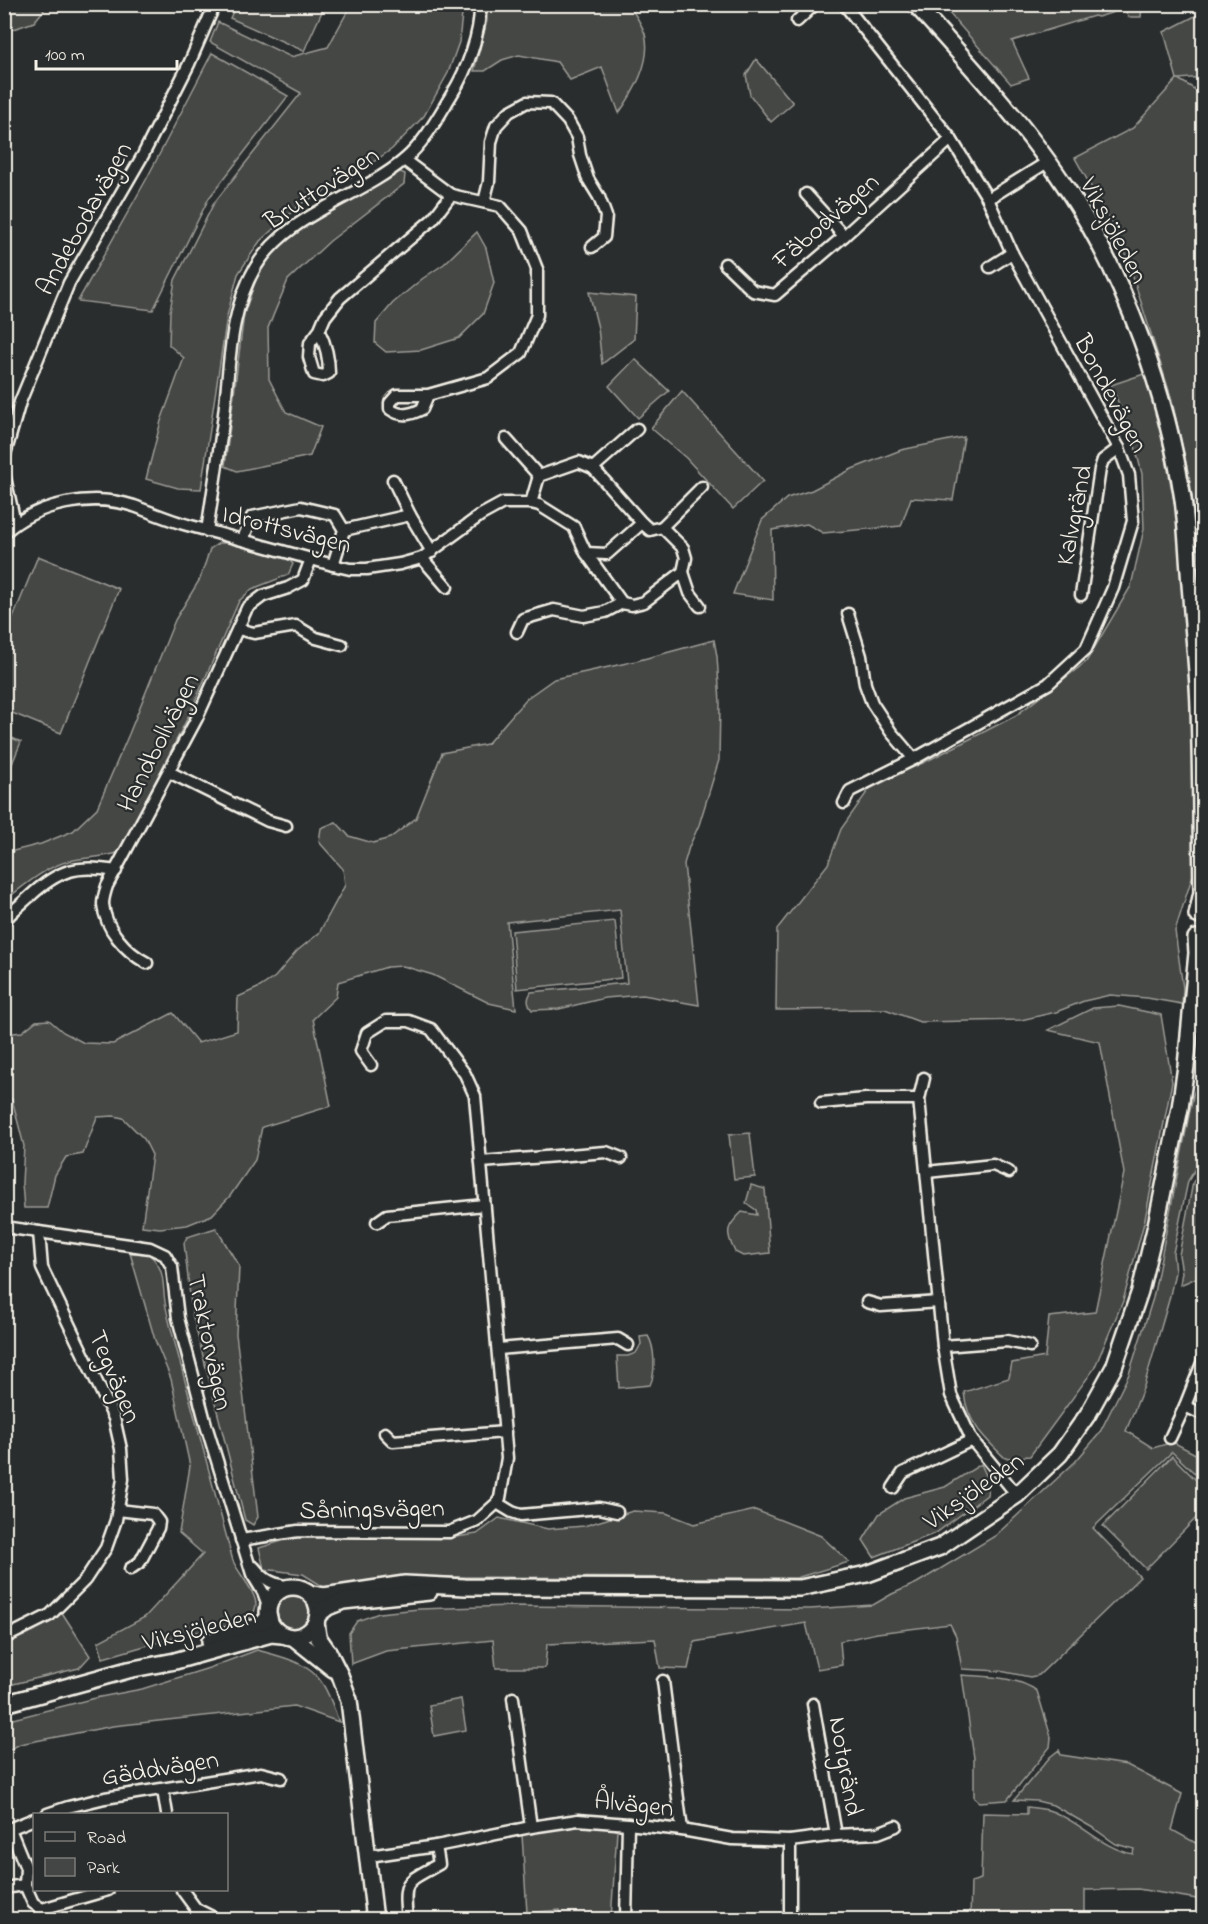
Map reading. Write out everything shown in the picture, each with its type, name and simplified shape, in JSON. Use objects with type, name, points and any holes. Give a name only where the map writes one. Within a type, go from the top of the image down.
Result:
[{"type":"main road","name":"Viksjöleden","points":[[915,4],[971,67],[1048,161],[1090,227],[1129,306],[1143,343],[1176,463],[1203,638]]},
{"type":"main road","name":"Viksjöleden","points":[[312,1594],[324,1596],[405,1584],[465,1587],[800,1588],[867,1574],[940,1547],[1017,1495],[1060,1454],[1088,1414],[1114,1367],[1140,1290],[1180,1108],[1186,1066],[1200,940],[1192,929],[1194,919],[1200,913],[1202,892],[1199,706],[1185,522]]},
{"type":"main road","name":"Viksjöleden","points":[[1186,1066],[1203,989]]},
{"type":"main road","points":[[340,1675],[271,1626],[269,1612],[272,1599],[280,1591],[292,1587],[303,1588],[312,1594],[316,1601],[318,1637],[340,1675],[349,1700],[375,1920]]},
{"type":"main road","name":"Viksjöleden","points":[[317,1619],[328,1607],[343,1601],[465,1587]]},
{"type":"main road","name":"Viksjöleden","points":[[128,1670],[172,1652],[260,1626],[269,1612]]},
{"type":"main road","points":[[288,1636],[308,1633],[317,1619]]},
{"type":"main road","name":"Viksjöleden","points":[[4,1704],[271,1634],[288,1636]]},
{"type":"street","name":"Andebodavägen","points":[[4,458],[20,402],[69,283],[143,155],[189,64],[215,4]]},
{"type":"street","name":"Bruttovägen","points":[[207,531],[224,414],[233,329],[246,285],[268,249],[284,234],[379,178],[405,160],[422,142],[462,78],[480,21],[480,4]]},
{"type":"street","points":[[797,21],[815,4]]},
{"type":"street","name":"Bondevägen","points":[[844,4],[951,139],[988,200],[1012,253],[1119,448],[1129,475],[1133,520],[1113,588],[1086,649],[1048,684],[914,759],[850,791],[844,803]]},
{"type":"street","points":[[484,202],[489,182],[491,142],[496,126],[508,112],[527,102],[550,103],[568,121],[577,137],[588,179],[599,197],[606,216],[604,237],[592,247]]},
{"type":"street","name":"Fäbodvägen","points":[[725,264],[753,291],[774,294],[844,236],[951,139]]},
{"type":"street","points":[[405,160],[451,195],[500,206],[522,231],[537,269],[537,315],[521,353],[488,378],[428,395]]},
{"type":"street","points":[[988,200],[1048,161]]},
{"type":"street","points":[[806,194],[844,236]]},
{"type":"street","points":[[319,331],[325,317],[340,298],[433,219],[451,195]]},
{"type":"street","points":[[990,267],[1012,253]]},
{"type":"street","points":[[593,468],[637,429]]},
{"type":"street","points":[[506,439],[539,476]]},
{"type":"street","name":"Kalvgränd","points":[[1081,595],[1100,469],[1103,460],[1119,448]]},
{"type":"street","points":[[539,476],[579,462],[593,468],[650,530],[662,527],[702,488]]},
{"type":"street","points":[[4,473],[15,523],[4,533]]},
{"type":"street","points":[[531,503],[539,476]]},
{"type":"street","points":[[393,480],[427,555],[447,587]]},
{"type":"street","name":"Idrottsvägen","points":[[15,523],[58,505],[83,500],[105,501],[134,506],[172,521],[333,565],[350,569],[367,569],[400,564],[427,555],[481,515],[503,503],[539,504],[574,527],[586,553],[622,603]]},
{"type":"street","points":[[243,539],[252,517],[301,507],[335,515],[344,530],[333,565]]},
{"type":"street","points":[[344,530],[410,515]]},
{"type":"street","points":[[586,553],[607,554],[642,523]]},
{"type":"street","points":[[662,527],[683,548],[686,558],[683,572],[690,593],[700,606]]},
{"type":"street","name":"Handbollvägen","points":[[147,963],[134,957],[124,948],[106,919],[103,903],[107,886],[169,772],[247,608],[263,596],[288,588],[303,580],[311,559]]},
{"type":"street","points":[[517,632],[523,619],[554,610],[584,616],[605,612],[622,603],[632,605],[644,602],[683,572]]},
{"type":"street","points":[[848,614],[861,656],[865,684],[872,703],[891,732],[914,759]]},
{"type":"street","points":[[237,629],[254,633],[296,626],[316,638],[342,645]]},
{"type":"street","points":[[169,772],[268,821],[286,826]]},
{"type":"street","points":[[4,921],[43,884],[60,873],[71,869],[94,867],[116,871]]},
{"type":"street","points":[[371,1065],[361,1051],[367,1033],[386,1022],[409,1021],[431,1029],[465,1074],[475,1096],[507,1458],[500,1498],[497,1503],[521,1515],[599,1508],[617,1512]]},
{"type":"street","points":[[924,1078],[920,1099],[943,1346],[951,1395],[972,1440],[1017,1495]]},
{"type":"street","points":[[821,1103],[866,1099],[920,1099]]},
{"type":"street","points":[[481,1162],[606,1152],[621,1158]]},
{"type":"street","points":[[927,1172],[993,1165],[1009,1172]]},
{"type":"street","points":[[377,1222],[387,1215],[484,1205]]},
{"type":"street","name":"Traktorvägen","points":[[4,1227],[150,1248],[165,1256],[172,1267],[178,1318],[206,1425],[252,1574],[263,1592],[269,1612]]},
{"type":"street","name":"Tegvägen","points":[[4,1638],[50,1615],[85,1580],[106,1548],[118,1510],[123,1479],[114,1418],[42,1268],[39,1232]]},
{"type":"street","points":[[867,1302],[881,1306],[939,1302]]},
{"type":"street","points":[[498,1349],[618,1339],[628,1345]]},
{"type":"street","points":[[943,1346],[1007,1341],[1030,1346]]},
{"type":"street","points":[[1170,1438],[1203,1358]]},
{"type":"street","points":[[1185,1406],[1203,1415]]},
{"type":"street","points":[[386,1433],[393,1441],[505,1432]]},
{"type":"street","points":[[894,1488],[903,1473],[972,1440]]},
{"type":"street","name":"Såningsvägen","points":[[241,1540],[298,1531],[449,1532],[477,1521],[497,1503]]},
{"type":"street","points":[[118,1510],[153,1514],[159,1522],[140,1562],[130,1569]]},
{"type":"street","name":"Traktorvägen","points":[[248,1561],[260,1575],[275,1585],[292,1587]]},
{"type":"street","points":[[663,1681],[682,1830]]},
{"type":"street","points":[[513,1698],[531,1827]]},
{"type":"street","name":"Notgränd","points":[[813,1704],[836,1835]]},
{"type":"street","name":"Gäddvägen","points":[[52,1813],[105,1798],[261,1773],[281,1778]]},
{"type":"street","points":[[163,1790],[166,1813]]},
{"type":"street","points":[[33,1819],[7,1830],[26,1868],[25,1885],[33,1903],[42,1909],[105,1891]]},
{"type":"street","name":"Ålvägen","points":[[369,1856],[578,1820],[682,1830],[732,1839],[790,1841],[836,1835],[878,1833],[896,1826]]},
{"type":"street","points":[[626,1920],[627,1824]]},
{"type":"street","points":[[790,1841],[790,1920]]},
{"type":"street","points":[[407,1920],[404,1893],[410,1880],[439,1864],[436,1846]]},
{"type":"street","points":[[4,1888],[25,1885]]},
{"type":"street","points":[[183,1891],[196,1909],[218,1920]]},
{"type":"green space","points":[[236,4],[325,5],[304,51],[230,18]]},
{"type":"green space","points":[[4,5],[48,5],[34,22],[5,32]]},
{"type":"green space","points":[[351,5],[463,5],[459,42],[448,73],[424,116],[392,149],[353,176],[302,203],[260,241],[238,274],[227,316],[201,489],[178,488],[146,479],[161,421],[184,358],[169,345],[170,312],[175,280],[214,203],[301,93],[210,42],[218,22],[291,57],[328,47]]},
{"type":"green space","points":[[487,5],[629,5],[640,23],[647,44],[644,65],[636,86],[619,113],[602,67],[570,80],[557,62],[519,55],[502,60],[485,71],[474,71],[487,21]]},
{"type":"green space","points":[[942,5],[1142,5],[1141,17],[1129,17],[1124,9],[1012,41],[1029,78],[1011,84]]},
{"type":"green space","points":[[1203,12],[1203,77],[1178,79],[1204,95],[1203,589],[1190,481],[1171,397],[1122,242],[1075,158],[1133,128],[1177,79],[1164,32]]},
{"type":"green space","points":[[212,53],[288,96],[209,198],[153,310],[78,301],[146,180]]},
{"type":"green space","points":[[756,59],[793,103],[771,122],[750,95],[746,75]]},
{"type":"green space","points":[[396,170],[405,174],[404,184],[330,241],[288,280],[268,328],[269,379],[286,412],[321,427],[310,456],[237,471],[225,466],[244,314],[259,271],[286,237]]},
{"type":"green space","points":[[477,232],[486,248],[494,283],[483,314],[459,338],[421,350],[386,352],[375,343],[376,323],[393,303],[444,264]]},
{"type":"green space","points":[[589,292],[636,297],[634,339],[602,364],[598,328]]},
{"type":"green space","points":[[635,359],[669,391],[638,418],[609,386]]},
{"type":"green space","points":[[1144,374],[1158,416],[1178,523],[1194,704],[1195,868],[1175,931],[1183,988],[1182,1004],[1110,995],[1021,1020],[920,1022],[885,1009],[776,1010],[777,929],[828,864],[841,829],[872,785],[925,762],[1015,716],[1086,662],[1131,586],[1144,529],[1142,474],[1133,438],[1111,385]]},
{"type":"green space","points":[[682,391],[763,481],[733,509],[686,458],[651,428]]},
{"type":"green space","points":[[964,437],[953,500],[911,498],[901,526],[823,533],[807,524],[772,530],[773,600],[733,594],[762,520],[787,498],[812,490],[852,469],[901,450]]},
{"type":"green space","points":[[219,543],[229,543],[286,557],[293,564],[288,575],[252,589],[239,601],[189,715],[120,852],[60,864],[35,878],[5,900],[5,853],[41,844],[73,831],[97,808],[175,620],[200,579],[210,549]]},
{"type":"green space","points":[[38,556],[119,589],[61,733],[5,710],[5,638]]},
{"type":"green space","points":[[714,640],[720,703],[719,760],[684,864],[699,1005],[643,995],[605,998],[559,1009],[532,1010],[528,1001],[531,992],[627,983],[620,910],[507,922],[516,1009],[489,1003],[433,975],[403,966],[387,967],[338,982],[336,997],[313,1019],[331,1106],[262,1127],[255,1160],[230,1196],[212,1215],[187,1225],[160,1228],[142,1226],[152,1155],[144,1139],[123,1118],[114,1116],[97,1117],[83,1154],[66,1157],[55,1175],[47,1208],[24,1208],[22,1183],[24,1146],[12,1099],[5,1096],[5,1034],[22,1032],[36,1021],[49,1020],[63,1032],[84,1043],[113,1044],[173,1013],[198,1043],[237,1031],[238,997],[275,977],[297,951],[319,933],[345,885],[343,869],[319,842],[321,828],[336,822],[349,836],[373,843],[390,838],[416,818],[442,753],[487,744],[527,698],[554,679],[636,661]]},
{"type":"green space","points":[[5,735],[21,742],[5,781]]},
{"type":"green space","points":[[615,921],[621,978],[517,989],[512,931]]},
{"type":"green space","points":[[1119,1006],[1161,1015],[1172,1082],[1145,1219],[1123,1301],[1094,1369],[1030,1456],[1005,1458],[973,1421],[968,1412],[964,1392],[1009,1378],[1012,1363],[1045,1357],[1049,1317],[1095,1312],[1124,1173],[1100,1042],[1048,1030],[1093,1008]]},
{"type":"green space","points":[[1203,1072],[1203,1139],[1200,1161],[1188,1181],[1173,1253],[1175,1272],[1169,1300],[1144,1386],[1126,1431],[1153,1448],[1173,1442],[1203,1458],[1203,1481],[1172,1452],[1093,1528],[1140,1577],[1039,1675],[1030,1677],[1000,1671],[962,1669],[956,1636],[950,1624],[877,1633],[840,1641],[842,1665],[817,1669],[806,1623],[694,1642],[688,1669],[660,1668],[655,1639],[547,1644],[545,1668],[496,1668],[493,1640],[386,1651],[351,1664],[349,1633],[357,1621],[379,1613],[419,1609],[511,1606],[810,1609],[873,1605],[917,1583],[995,1536],[1075,1462],[1099,1434],[1129,1374],[1153,1298],[1193,1095]]},
{"type":"green space","points":[[750,1133],[755,1177],[734,1179],[729,1135]]},
{"type":"green space","points":[[1203,1169],[1203,1275],[1180,1285],[1182,1272],[1179,1255],[1193,1182]]},
{"type":"green space","points":[[751,1185],[765,1189],[770,1253],[743,1256],[735,1252],[729,1230],[742,1212],[757,1215],[756,1210],[746,1203]]},
{"type":"green space","points":[[216,1228],[239,1266],[236,1334],[258,1517],[253,1525],[245,1520],[192,1313],[184,1243],[187,1237]]},
{"type":"green space","points":[[130,1253],[149,1254],[161,1271],[169,1319],[233,1561],[250,1589],[256,1605],[252,1616],[237,1625],[165,1640],[103,1658],[98,1642],[145,1617],[203,1554],[179,1533],[190,1466],[171,1379],[155,1340]]},
{"type":"green space","points":[[648,1336],[654,1360],[650,1385],[619,1388],[617,1356],[636,1353],[641,1344],[640,1337]]},
{"type":"green space","points":[[1172,1456],[1203,1487],[1203,1511],[1146,1569],[1103,1526]]},
{"type":"green space","points":[[981,1464],[989,1482],[987,1495],[936,1533],[874,1557],[863,1540],[879,1514],[904,1498],[945,1487]]},
{"type":"green space","points":[[755,1510],[821,1536],[849,1562],[796,1578],[418,1577],[327,1589],[303,1574],[264,1569],[259,1548],[295,1537],[449,1538],[477,1534],[499,1518],[548,1529],[584,1526],[633,1511],[666,1513],[694,1524]]},
{"type":"green space","points":[[291,1595],[304,1600],[309,1613],[304,1626],[291,1631],[278,1626],[273,1613],[278,1600]]},
{"type":"green space","points":[[61,1611],[90,1656],[79,1668],[5,1686],[5,1641],[23,1636]]},
{"type":"green space","points":[[257,1650],[293,1661],[316,1676],[327,1692],[339,1722],[294,1706],[113,1726],[20,1744],[5,1752],[5,1721],[95,1698],[142,1689]]},
{"type":"green space","points":[[962,1675],[1020,1682],[1037,1691],[1051,1737],[1050,1747],[1007,1800],[979,1802],[974,1798],[974,1758]]},
{"type":"green space","points":[[461,1699],[466,1730],[434,1736],[429,1705]]},
{"type":"green space","points":[[1059,1750],[1061,1755],[1127,1765],[1182,1794],[1172,1830],[1203,1847],[1203,1900],[1138,1889],[1085,1890],[1085,1919],[970,1919],[971,1882],[981,1879],[983,1813],[1027,1814],[1027,1807],[1048,1810],[1062,1815],[1111,1846],[1133,1854],[1134,1849],[1116,1844],[1053,1805],[1037,1801],[1014,1800],[1050,1757]]},
{"type":"green space","points":[[579,1824],[610,1825],[617,1831],[611,1919],[563,1919],[560,1910],[527,1913],[522,1835]]}]
